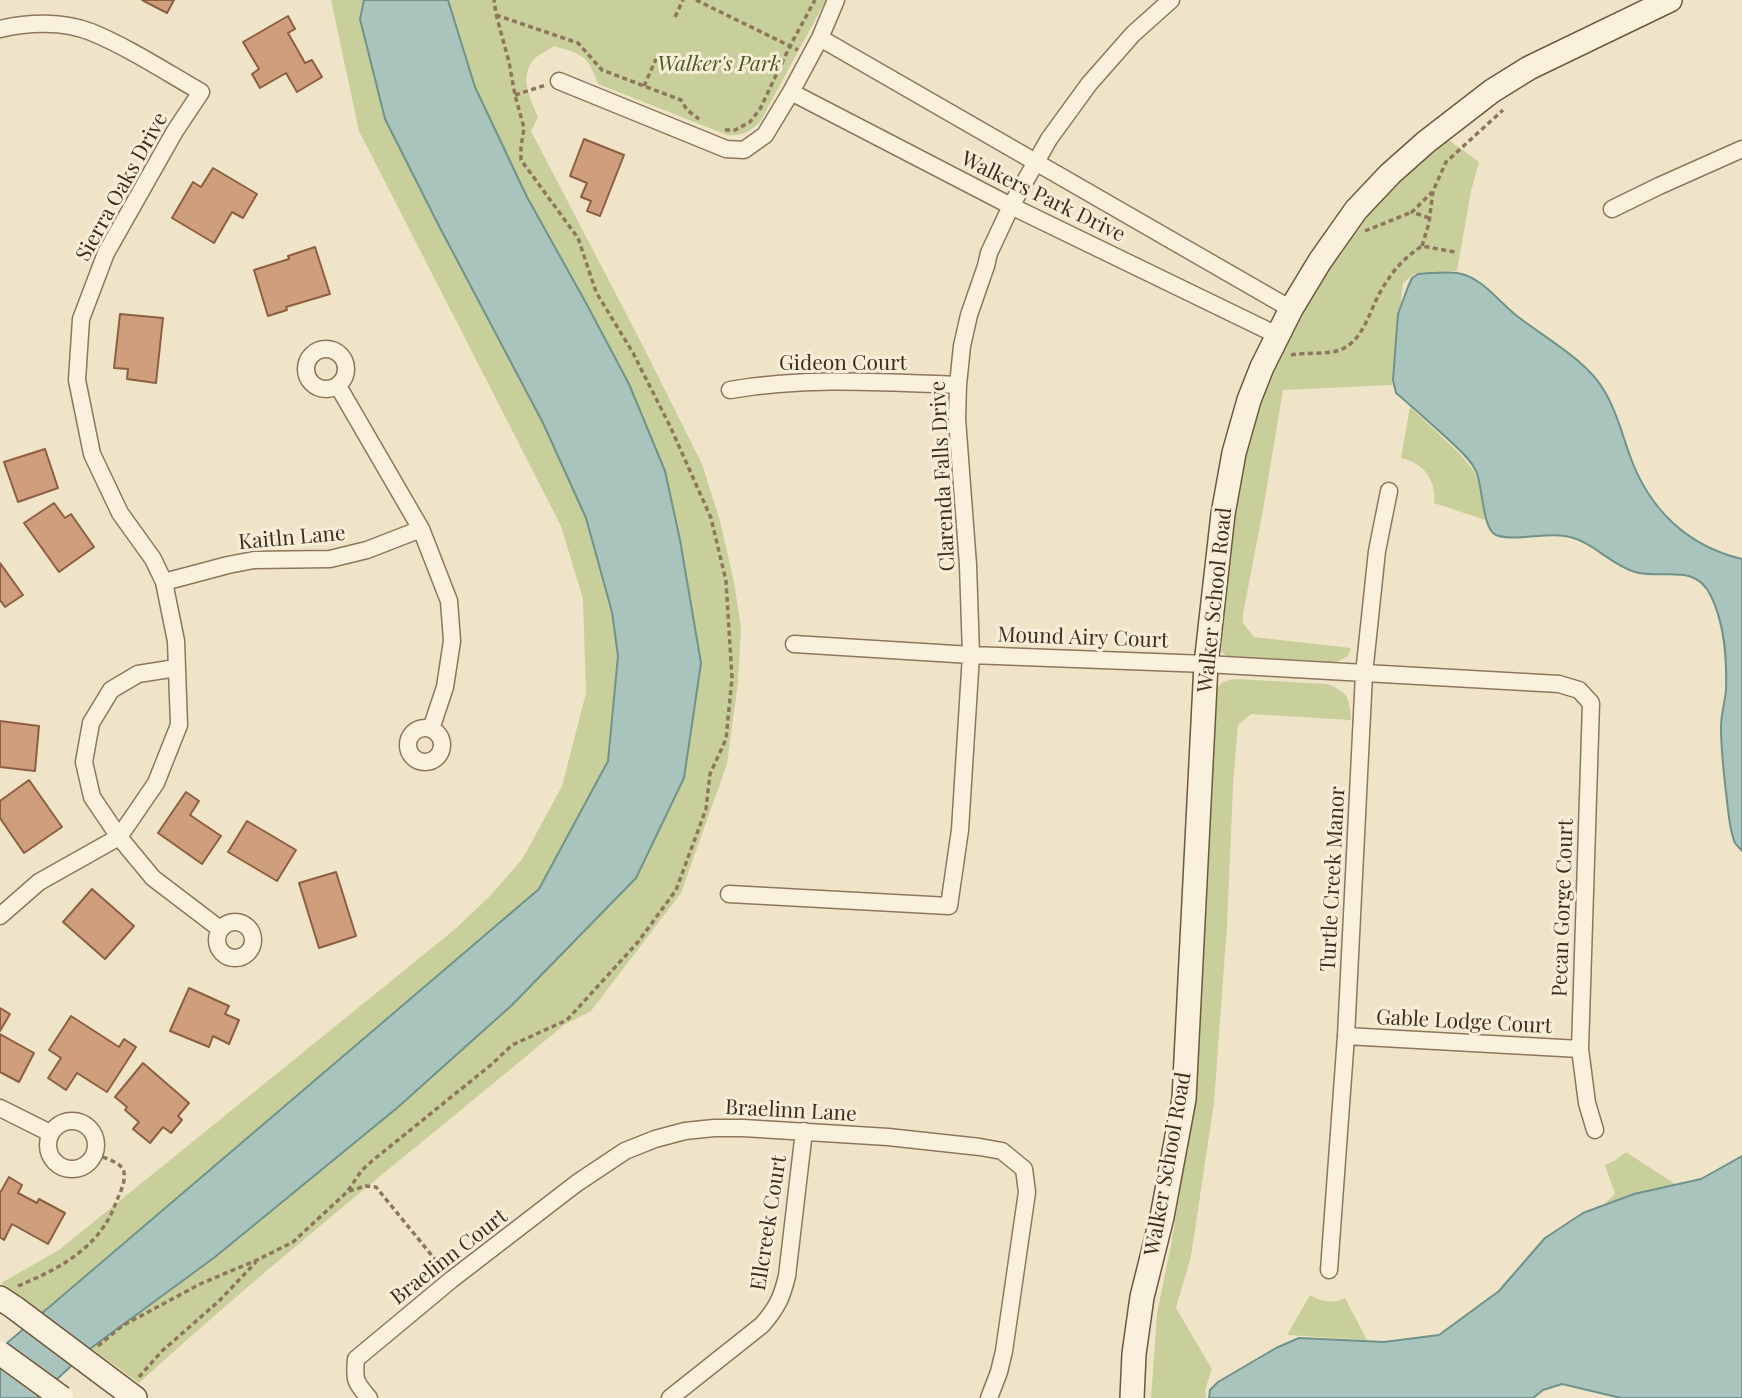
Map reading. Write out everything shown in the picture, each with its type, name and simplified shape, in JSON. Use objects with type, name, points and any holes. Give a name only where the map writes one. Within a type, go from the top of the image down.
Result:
[{"type":"street","points":[[559,81],[726,149],[744,150],[765,135],[820,38],[836,0]]},
{"type":"street","name":"Clarenda Falls Drive","points":[[729,894],[949,906],[960,830],[971,655],[968,565],[957,419],[962,346],[969,315],[989,253],[1011,206],[1049,139],[1089,84],[1133,34],[1152,6],[1171,0]]},
{"type":"street","name":"Walker School Road","points":[[1132,1398],[1134,1354],[1142,1297],[1162,1217],[1184,1099],[1206,664],[1223,513],[1234,453],[1249,400],[1262,368],[1284,341],[1291,309],[1320,261],[1356,210],[1390,174],[1492,91],[1529,68],[1670,0]]},
{"type":"street","name":"Sierra Oaks Drive","points":[[0,29],[30,24],[60,25],[89,31],[201,92],[175,131],[106,253],[81,319],[77,380],[92,454],[120,513],[153,559],[164,582],[176,641],[179,725],[156,783],[119,837],[39,882],[0,916]]},
{"type":"street","name":"Walkers Park Drive","points":[[820,38],[1291,309]]},
{"type":"street","name":"Walkers Park Drive","points":[[791,92],[1011,206],[1284,341]]},
{"type":"street","points":[[1612,209],[1742,149]]},
{"type":"street","name":"Gideon Court","points":[[730,390],[796,382],[865,381],[958,386]]},
{"type":"street","points":[[338,386],[421,528],[450,601],[452,641],[445,687],[431,729]]},
{"type":"street","name":"Turtle Creek Manor","points":[[1329,1270],[1346,1036],[1364,674],[1377,551],[1389,491]]},
{"type":"street","name":"Kaitln Lane","points":[[164,582],[254,560],[330,559],[367,550],[421,528]]},
{"type":"street","name":"Mound Airy Court","points":[[794,644],[1559,684],[1579,690]]},
{"type":"street","points":[[176,667],[138,674],[111,690],[91,723],[84,762],[92,797],[119,837],[153,878],[220,929]]},
{"type":"street","name":"Pecan Gorge Court","points":[[1579,690],[1591,703],[1580,1049],[1587,1103],[1595,1130]]},
{"type":"street","name":"Gable Lodge Court","points":[[1346,1036],[1580,1049]]},
{"type":"street","points":[[0,1108],[50,1133]]},
{"type":"street","points":[[65,1121],[84,1123],[96,1138],[97,1148],[94,1154],[87,1164],[79,1169],[60,1166],[52,1160],[48,1152],[50,1133],[56,1125],[65,1121]]},
{"type":"street","name":"Braelinn Lane","points":[[577,1183],[625,1151],[655,1139],[714,1128],[888,1137],[1002,1151],[1024,1169],[1027,1192],[1004,1351],[989,1398]]},
{"type":"street","name":"Ellcreek Court","points":[[670,1398],[762,1325],[775,1310],[783,1294],[787,1276],[804,1131]]},
{"type":"street","name":"Braelinn Court","points":[[369,1398],[357,1384],[356,1359],[577,1183]]},
{"type":"street","points":[[10,1298],[96,1360],[130,1393]]},
{"type":"street","points":[[0,1353],[62,1398]]},
{"type":"path","points":[[96,1360],[122,1326],[200,1284],[293,1242],[347,1192],[362,1170],[372,1161],[512,1045],[568,1020],[638,942],[677,890],[706,809],[710,774],[726,739],[732,677],[726,581],[711,518],[670,426],[633,353],[596,292],[578,238],[521,160],[524,128],[494,0]]},
{"type":"path","points":[[675,17],[683,0]]},
{"type":"path","points":[[696,0],[810,56]]},
{"type":"path","points":[[715,125],[725,130],[735,130],[750,122],[760,108],[815,0]]},
{"type":"path","points":[[496,14],[579,43],[602,70],[681,100],[687,110],[705,121]]},
{"type":"path","points":[[644,86],[656,59]]},
{"type":"path","points":[[515,95],[559,81]]},
{"type":"path","points":[[1284,341],[1285,356],[1339,350],[1355,340],[1392,273],[1405,257],[1422,246],[1433,191],[1446,162],[1503,110]]},
{"type":"path","points":[[1361,233],[1412,212],[1433,191]]},
{"type":"path","points":[[1412,212],[1429,218]]},
{"type":"path","points":[[1422,246],[1455,253]]},
{"type":"path","points":[[10,1298],[64,1264],[100,1232],[107,1221],[123,1185],[123,1169],[117,1163],[94,1154]]},
{"type":"path","points":[[347,1192],[366,1186],[376,1187],[452,1280]]},
{"type":"path","points":[[130,1393],[140,1376],[162,1351],[219,1301],[257,1260]]},
{"type":"green space","name":"Walker's Park","points":[[331,0],[826,0],[760,122],[741,134],[727,135],[598,84],[591,67],[583,57],[554,46],[533,60],[526,77],[538,117],[531,131],[702,464],[720,521],[741,628],[738,683],[727,764],[681,893],[591,1011],[564,1025],[403,1157],[243,1291],[139,1383],[1,1283],[59,1250],[454,930],[490,896],[523,858],[562,786],[586,693],[583,599],[561,526],[359,131]]},
{"type":"green space","points":[[1442,135],[1479,162],[1471,191],[1457,271],[1414,274],[1403,283],[1392,385],[1283,390],[1243,623],[1254,637],[1351,648],[1348,656],[1335,663],[1228,657],[1219,650],[1216,640],[1228,516],[1258,385],[1326,259]]},
{"type":"green space","points":[[1410,407],[1460,454],[1474,471],[1480,488],[1485,520],[1434,503],[1433,487],[1427,474],[1416,464],[1401,458]]},
{"type":"green space","points":[[1236,679],[1327,684],[1344,693],[1350,706],[1351,720],[1251,714],[1238,725],[1214,1103],[1191,1256],[1176,1308],[1212,1369],[1205,1390],[1206,1398],[1151,1398],[1157,1314],[1194,1106],[1215,691],[1224,682]]},
{"type":"green space","points":[[1626,1152],[1678,1186],[1622,1197],[1602,1206],[1615,1194],[1605,1165]]},
{"type":"green space","points":[[1310,1295],[1327,1301],[1345,1298],[1367,1340],[1287,1335]]},
{"type":"water","points":[[364,0],[448,0],[475,87],[527,197],[629,384],[665,471],[701,663],[684,778],[636,878],[512,1005],[397,1108],[215,1257],[87,1351],[37,1398],[0,1398],[0,1349],[539,889],[608,761],[618,656],[612,612],[586,518],[543,423],[385,119],[360,19]]},
{"type":"water","points":[[1457,273],[1474,279],[1588,370],[1609,400],[1638,475],[1659,508],[1687,535],[1722,553],[1742,559],[1742,851],[1735,843],[1727,805],[1721,727],[1726,690],[1725,654],[1722,630],[1711,596],[1696,579],[1678,574],[1646,574],[1626,569],[1575,538],[1557,535],[1503,537],[1491,531],[1485,516],[1476,471],[1470,462],[1396,393],[1393,380],[1398,314],[1412,278],[1418,274]]},
{"type":"water","points":[[1742,1156],[1742,1398],[1621,1398],[1562,1384],[1543,1390],[1533,1398],[1209,1398],[1210,1390],[1218,1382],[1276,1348],[1299,1338],[1384,1342],[1439,1335],[1499,1291],[1545,1238],[1583,1213],[1634,1194],[1701,1179]]},
{"type":"building","points":[[142,0],[174,0],[167,13]]},
{"type":"building","points":[[288,16],[295,29],[288,33],[305,63],[312,60],[322,77],[297,92],[286,73],[260,88],[252,74],[259,69],[243,42]]},
{"type":"building","points":[[584,139],[624,155],[600,216],[587,211],[591,201],[581,197],[587,183],[570,176]]},
{"type":"building","points":[[213,168],[257,194],[243,218],[232,212],[214,243],[172,218],[193,182],[201,187]]},
{"type":"building","points":[[315,247],[330,294],[286,307],[287,310],[268,316],[254,270]]},
{"type":"building","points":[[120,314],[163,318],[156,383],[127,379],[128,369],[114,368]]},
{"type":"building","points":[[45,449],[58,488],[18,502],[4,462]]},
{"type":"building","points":[[54,503],[65,518],[71,514],[94,547],[59,572],[24,523]]},
{"type":"building","points":[[0,563],[23,595],[5,607],[0,600]]},
{"type":"building","points":[[0,721],[39,726],[35,771],[0,767]]},
{"type":"building","points":[[29,780],[62,827],[24,853],[0,818],[0,801]]},
{"type":"building","points":[[186,792],[199,801],[190,815],[221,836],[202,864],[158,833]]},
{"type":"building","points":[[247,821],[296,850],[277,881],[228,852]]},
{"type":"building","points":[[336,872],[356,936],[319,948],[299,883]]},
{"type":"building","points":[[92,889],[134,926],[105,959],[63,922]]},
{"type":"building","points":[[189,988],[229,1006],[225,1014],[239,1020],[229,1044],[213,1036],[209,1047],[170,1031]]},
{"type":"building","points":[[0,1008],[10,1014],[0,1031]]},
{"type":"building","points":[[71,1016],[119,1047],[124,1039],[136,1047],[107,1092],[77,1073],[66,1090],[48,1078],[61,1058],[49,1050]]},
{"type":"building","points":[[0,1034],[34,1053],[19,1082],[0,1072]]},
{"type":"building","points":[[143,1063],[189,1103],[178,1116],[182,1120],[171,1133],[163,1127],[150,1143],[133,1129],[139,1122],[115,1097]]},
{"type":"building","points":[[9,1177],[22,1185],[18,1193],[37,1203],[39,1199],[65,1213],[48,1244],[12,1224],[4,1240],[0,1237],[0,1193]]}]
